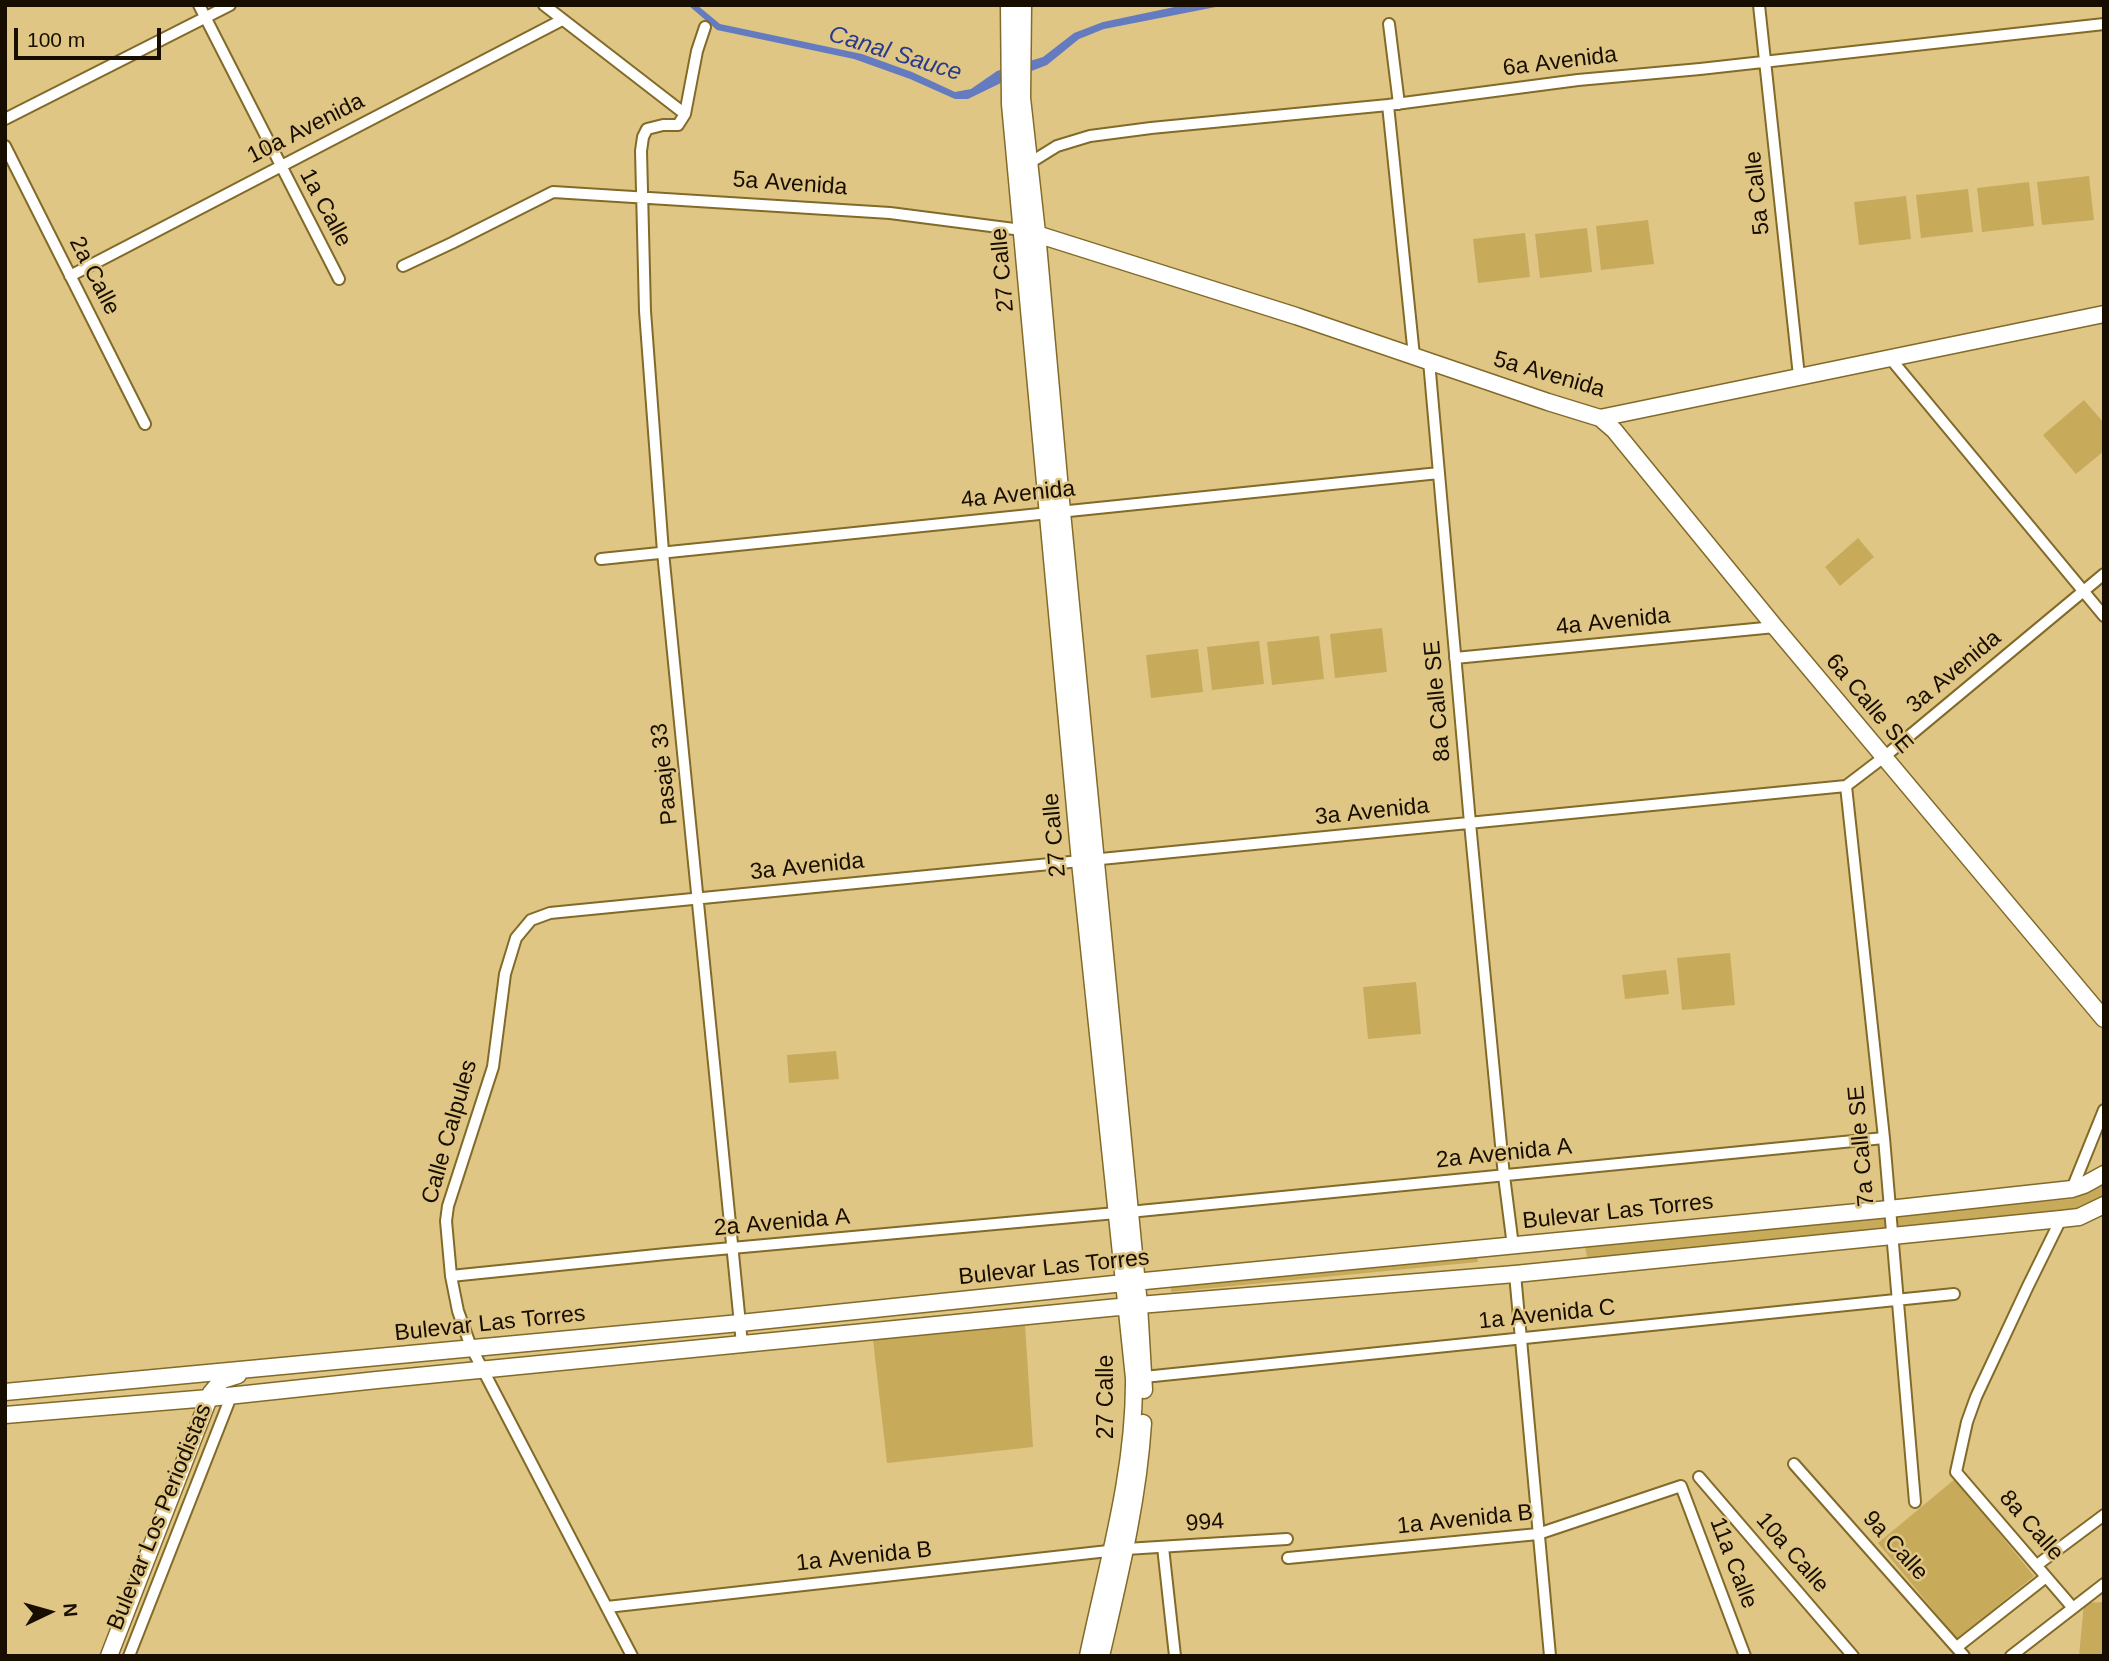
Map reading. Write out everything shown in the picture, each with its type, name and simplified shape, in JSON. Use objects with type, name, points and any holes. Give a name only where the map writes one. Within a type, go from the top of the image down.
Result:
[{"type":"street","name":"1a Calle","points":[[199,5],[339,279]]},
{"type":"street","points":[[5,119],[230,5]]},
{"type":"street","points":[[544,5],[685,114],[697,51],[705,27]]},
{"type":"street","name":"27 Calle","points":[[1009,5],[1016,44],[1016,101],[1087,861],[1130,1282],[1139,1305],[1144,1377],[1141,1451],[1118,1550],[1088,1656]]},
{"type":"street","name":"27 Calle","points":[[1016,44],[1023,5]]},
{"type":"street","name":"5a Calle","points":[[1759,5],[1799,376]]},
{"type":"street","name":"10a Avenida","points":[[70,275],[562,20]]},
{"type":"street","name":"8a Calle SE","points":[[1389,24],[1394,104],[1422,359],[1439,473],[1470,823],[1513,1246]]},
{"type":"street","name":"6a Avenida","points":[[1028,164],[1057,146],[1090,136],[1151,128],[1394,104],[1578,80],[2104,24]]},
{"type":"street","name":"27 Calle","points":[[1016,101],[1028,164],[1030,232]]},
{"type":"street","name":"Pasaje 33","points":[[685,114],[678,125],[655,126],[647,129],[643,137],[645,311],[663,552],[742,1344]]},
{"type":"street","name":"2a Calle","points":[[5,146],[145,424]]},
{"type":"street","name":"5a Avenida","points":[[403,266],[553,192],[890,214],[1030,232],[1600,418],[2104,314]]},
{"type":"street","points":[[1891,358],[2104,616]]},
{"type":"street","name":"6a Calle SE","points":[[1600,418],[1614,430],[1775,627],[2104,1019]]},
{"type":"street","name":"4a Avenida","points":[[601,559],[1439,473]]},
{"type":"street","name":"3a Avenida","points":[[569,911],[1846,786],[2104,574]]},
{"type":"street","name":"4a Avenida","points":[[1455,659],[1775,627]]},
{"type":"street","name":"7a Calle SE","points":[[1846,786],[1884,1139],[1915,1502]]},
{"type":"street","name":"Calle Calpules","points":[[569,911],[550,913],[531,920],[516,937],[505,974],[493,1067],[448,1206],[446,1221],[451,1276],[458,1311],[471,1347],[632,1656]]},
{"type":"street","points":[[2072,1189],[2104,1110]]},
{"type":"street","name":"2a Avenida A","points":[[451,1276],[1884,1139]]},
{"type":"street","name":"Bulevar Las Torres","points":[[5,1392],[740,1323],[1130,1282],[1889,1209],[2072,1189],[2104,1174]]},
{"type":"street","name":"Bulevar Las Torres","points":[[5,1415],[209,1398],[1139,1305],[1515,1274],[2080,1217],[2104,1205]]},
{"type":"street","name":"8a Calle","points":[[2062,1219],[1976,1397],[1967,1422],[1956,1472],[2073,1608]]},
{"type":"street","points":[[1515,1274],[1550,1656]]},
{"type":"street","name":"1a Avenida C","points":[[1144,1377],[1954,1294]]},
{"type":"street","name":"27 Calle","points":[[1101,1656],[1118,1550],[1121,1503],[1134,1409],[1133,1378],[1139,1305]]},
{"type":"street","points":[[377,1357],[383,1363],[384,1371],[377,1380]]},
{"type":"street","points":[[209,1398],[222,1380],[267,1367]]},
{"type":"street","name":"Bulevar Los Periodistas","points":[[129,1656],[232,1394]]},
{"type":"street","name":"Bulevar Los Periodistas","points":[[109,1656],[209,1398]]},
{"type":"street","name":"9a Calle","points":[[1794,1464],[1961,1651]]},
{"type":"street","name":"10a Calle","points":[[1699,1477],[1853,1656]]},
{"type":"street","name":"1a Avenida B","points":[[1289,1558],[1538,1534],[1681,1486]]},
{"type":"street","name":"11a Calle","points":[[1681,1486],[1745,1656]]},
{"type":"street","points":[[2037,1565],[2104,1515]]},
{"type":"street","name":"994","points":[[1118,1550],[1287,1539]]},
{"type":"street","points":[[1163,1546],[1175,1656]]},
{"type":"street","name":"1a Avenida B","points":[[607,1607],[1118,1550]]},
{"type":"street","points":[[1961,1651],[2046,1577]]},
{"type":"street","points":[[2011,1656],[2104,1584]]},
{"type":"shaded area","points":[[2089,176],[2094,220],[2042,225],[2037,182]]},
{"type":"shaded area","points":[[2029,182],[2034,226],[1982,232],[1977,188]]},
{"type":"shaded area","points":[[1968,189],[1973,232],[1921,238],[1916,195]]},
{"type":"shaded area","points":[[1906,196],[1911,239],[1859,245],[1854,202]]},
{"type":"shaded area","points":[[1648,220],[1654,264],[1601,270],[1596,226]]},
{"type":"shaded area","points":[[1587,228],[1592,272],[1540,278],[1535,234]]},
{"type":"shaded area","points":[[1525,233],[1530,277],[1478,283],[1473,239]]},
{"type":"shaded area","points":[[2084,400],[2104,423],[2104,451],[2076,474],[2043,435]]},
{"type":"shaded area","points":[[1858,538],[1874,557],[1840,586],[1825,567]]},
{"type":"shaded area","points":[[1382,628],[1387,672],[1335,678],[1330,634]]},
{"type":"shaded area","points":[[1319,636],[1324,679],[1272,685],[1267,642]]},
{"type":"shaded area","points":[[1259,641],[1264,684],[1212,690],[1207,647]]},
{"type":"shaded area","points":[[1198,649],[1203,692],[1151,698],[1146,655]]},
{"type":"shaded area","points":[[1730,953],[1735,1005],[1682,1010],[1677,958]]},
{"type":"shaded area","points":[[1666,970],[1669,994],[1625,999],[1622,975]]},
{"type":"shaded area","points":[[1416,982],[1421,1034],[1368,1039],[1363,987]]},
{"type":"shaded area","points":[[836,1051],[839,1079],[789,1083],[787,1055]]},
{"type":"shaded area","points":[[2104,1182],[2104,1201],[2080,1211],[1588,1261],[1584,1242],[2072,1199]]},
{"type":"shaded area","points":[[1477,1258],[1478,1262],[1171,1292],[1171,1287]]},
{"type":"shaded area","points":[[1025,1325],[1033,1447],[887,1463],[873,1340]]},
{"type":"shaded area","points":[[1955,1479],[2034,1576],[1957,1639],[1878,1543]]},
{"type":"shaded area","points":[[2104,1602],[2104,1656],[2079,1656],[2084,1603]]},
{"type":"water","points":[[688,5],[697,5],[720,24],[862,54],[912,72],[955,92],[971,89],[997,71],[1043,57],[1074,33],[1103,22],[1184,5],[1226,5],[1104,29],[1079,39],[1047,65],[968,99],[955,99],[854,59],[717,30]]},
{"type":"water label","name":"Canal Sauce","points":[[895,54]]}]
